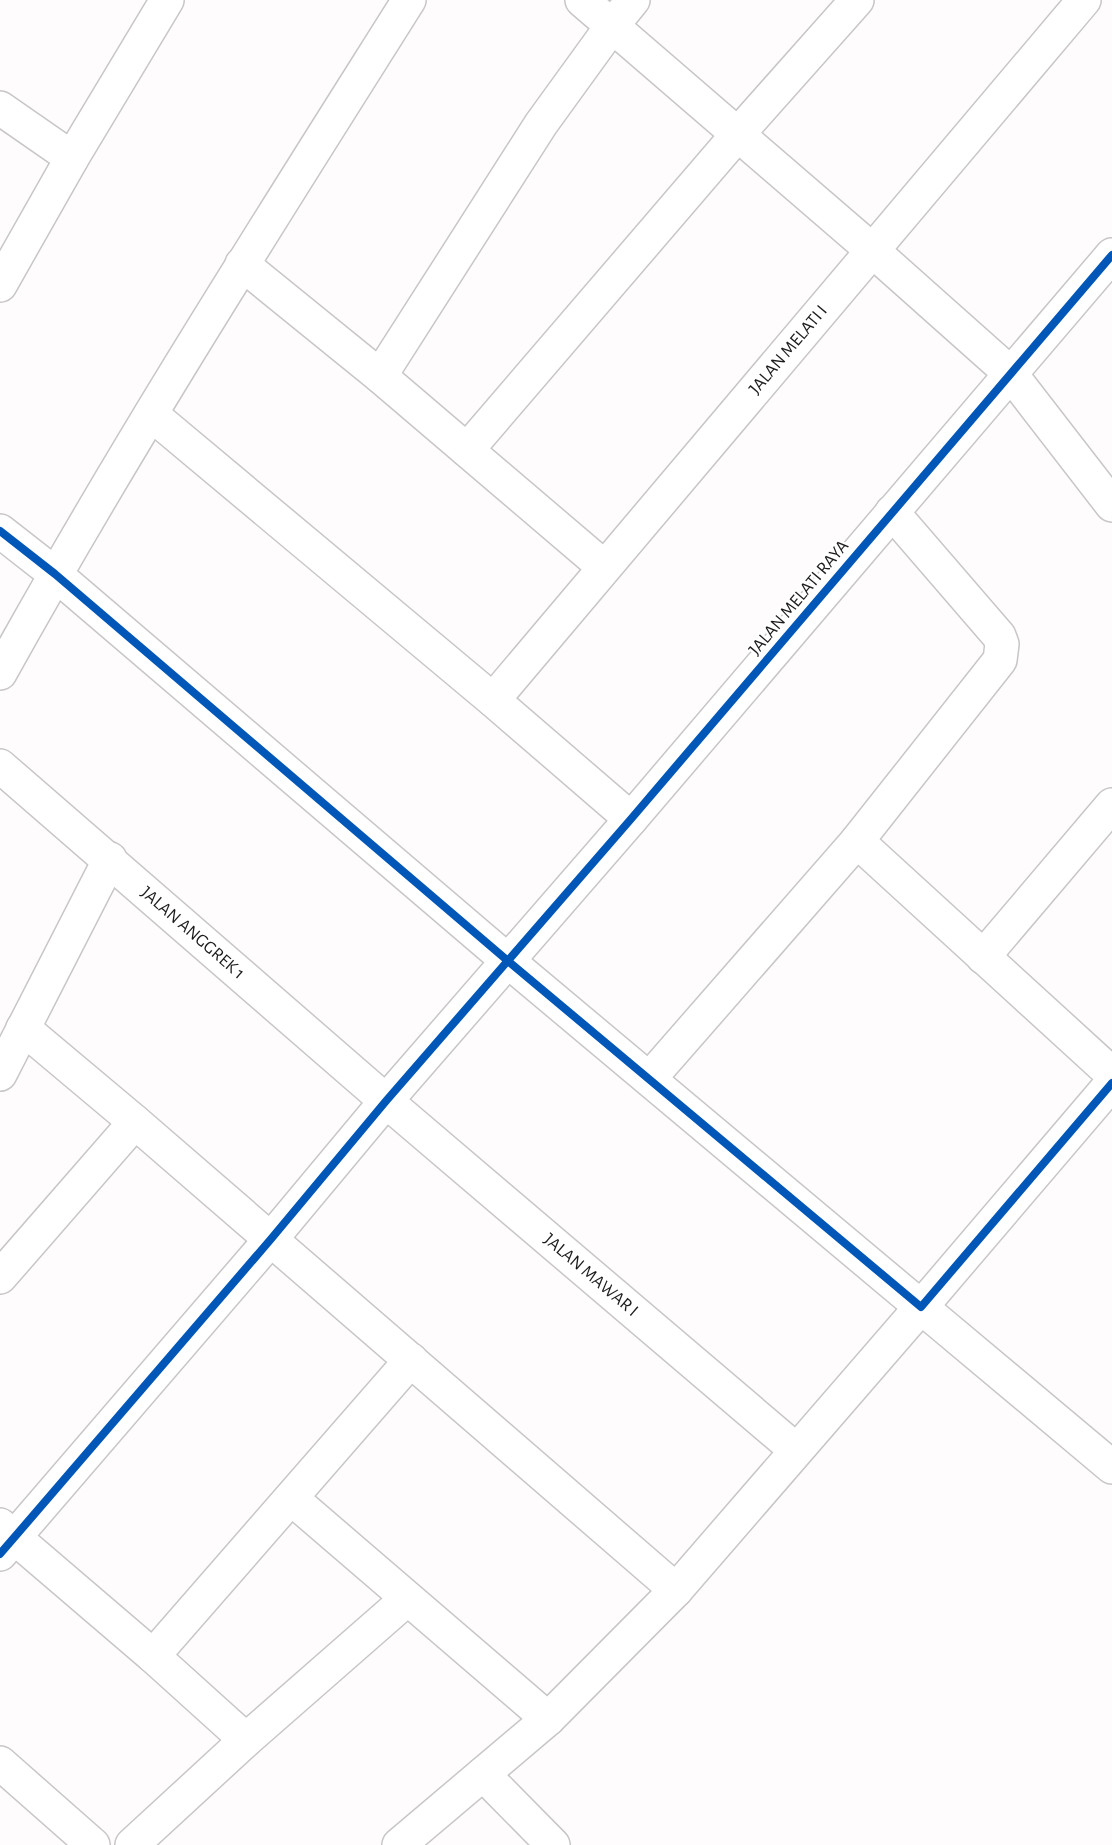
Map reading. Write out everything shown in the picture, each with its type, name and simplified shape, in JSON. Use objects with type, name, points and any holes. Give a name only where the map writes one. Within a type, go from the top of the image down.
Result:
[{"type":"street","points":[[0,285],[72,158],[167,0]]},
{"type":"street","points":[[0,673],[55,574],[151,414],[408,0]]},
{"type":"street","points":[[582,0],[873,251],[1010,374],[1112,505]]},
{"type":"street","points":[[380,376],[541,124],[633,0]]},
{"type":"street","points":[[467,450],[738,134],[857,0]]},
{"type":"street","name":"JALAN MELATI I","points":[[493,700],[1084,0]]},
{"type":"street","points":[[0,108],[72,158]]},
{"type":"street","name":"JALAN MELATI RAYA","points":[[5,1539],[271,1239],[386,1101],[631,819],[1112,255]]},
{"type":"street","points":[[242,264],[380,376],[604,567]]},
{"type":"street","points":[[151,414],[493,700],[631,819]]},
{"type":"street","points":[[650,1078],[857,841],[997,666],[1002,652],[999,636],[892,512]]},
{"type":"street","points":[[0,531],[55,574],[508,961],[1112,1467]]},
{"type":"street","name":"JALAN ANGGREK 1","points":[[0,766],[110,859],[386,1101]]},
{"type":"street","points":[[983,957],[1112,805]]},
{"type":"street","points":[[857,841],[1112,1074]]},
{"type":"street","points":[[0,1074],[110,859]]},
{"type":"street","points":[[23,1028],[271,1239],[676,1590]]},
{"type":"street","points":[[399,1845],[548,1719],[676,1590],[921,1308],[1101,1118],[1112,1083]]},
{"type":"street","name":"JALAN MAWAR I","points":[[386,1101],[796,1450]]},
{"type":"street","points":[[0,1277],[135,1122]]},
{"type":"street","points":[[153,1656],[411,1360]]},
{"type":"street","points":[[291,1498],[548,1719]]},
{"type":"street","points":[[5,1539],[153,1656],[246,1740]]},
{"type":"street","points":[[132,1845],[246,1740],[407,1599]]},
{"type":"street","points":[[0,1763],[93,1845]]},
{"type":"street","points":[[483,1774],[553,1845]]},
{"type":"cycle path","points":[[0,1554],[1112,255]]},
{"type":"cycle path","points":[[0,531],[55,574],[508,961],[921,1307],[1112,1083]]}]
